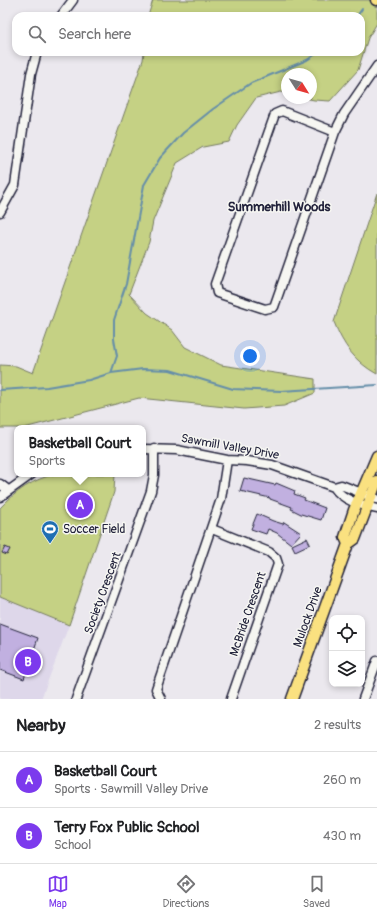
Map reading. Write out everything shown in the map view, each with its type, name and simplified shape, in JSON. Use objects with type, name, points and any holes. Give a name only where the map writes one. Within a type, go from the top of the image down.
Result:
[{"type":"main road","name":"Mulock Drive","points":[[348,544],[345,537],[361,492],[377,456]]},
{"type":"main road","name":"Mulock Drive","points":[[292,699],[348,544],[355,539],[372,508],[377,481]]},
{"type":"street","points":[[64,12],[73,0]]},
{"type":"street","points":[[0,212],[15,185],[30,74],[36,56]]},
{"type":"street","points":[[335,132],[282,111],[275,114],[215,284],[218,294],[264,309],[274,307],[335,132],[344,114],[377,66]]},
{"type":"street","name":"Society Crescent","points":[[76,699],[152,491],[154,475],[154,448]]},
{"type":"street","name":"Sawmill Valley Drive","points":[[146,449],[177,450],[227,460],[248,461],[272,465],[334,487],[339,494],[357,503],[372,508]]},
{"type":"street","points":[[161,699],[156,689],[212,530],[224,485],[227,460]]},
{"type":"street","points":[[0,497],[28,477]]},
{"type":"street","points":[[0,484],[8,490]]},
{"type":"street","name":"Sawmill Valley Drive","points":[[334,487],[341,485],[374,498]]},
{"type":"street","name":"McBride Crescent","points":[[212,530],[269,552],[276,558],[278,564],[231,699]]},
{"type":"street","points":[[363,699],[377,661]]},
{"type":"shaded area","points":[[0,597],[69,625],[41,699],[0,699]]},
{"type":"green space","points":[[153,0],[377,0],[377,23],[368,38],[365,48],[365,12],[149,12]]},
{"type":"green space","points":[[144,56],[362,56],[358,70],[330,101],[317,100],[317,68],[281,68],[281,92],[256,98],[237,125],[229,142],[203,147],[177,163],[153,221],[149,242],[129,294],[147,313],[172,330],[185,347],[221,365],[315,379],[315,393],[284,406],[244,409],[139,398],[36,425],[14,425],[14,428],[0,428],[0,365],[16,366],[33,373]]},
{"type":"green space","points":[[377,193],[377,374],[362,364],[351,352],[341,338],[334,322]]},
{"type":"green space","points":[[45,477],[115,477],[114,492],[69,625],[0,597],[0,508],[25,486]]},
{"type":"building","points":[[244,478],[275,485],[276,483],[295,491],[294,494],[305,498],[304,500],[325,508],[321,520],[301,514],[291,509],[292,507],[270,498],[240,491]]},
{"type":"building","points":[[257,514],[283,524],[284,522],[301,533],[291,544],[277,533],[268,529],[266,534],[251,529]]},
{"type":"building","points":[[307,538],[310,544],[295,551],[292,545]]},
{"type":"building","points":[[5,547],[10,549],[7,555],[2,553]]},
{"type":"building","points":[[0,624],[38,638],[24,679],[0,670]]},
{"type":"waterway","points":[[111,373],[117,356],[114,339],[114,320],[126,284],[144,185],[160,158],[183,133],[213,109],[251,83],[307,60],[313,56]]},
{"type":"waterway","points":[[0,390],[47,387],[89,380],[111,373],[143,369],[170,370],[233,389],[281,391],[377,385]]},
{"type":"place","name":"Basketball Court","points":[[80,505]]},
{"type":"place","name":"Soccer Field","points":[[50,544]]},
{"type":"place","name":"Terry Fox Public School","points":[[28,662]]},
{"type":"district","name":"Summerhill Woods","points":[[279,207]]}]
